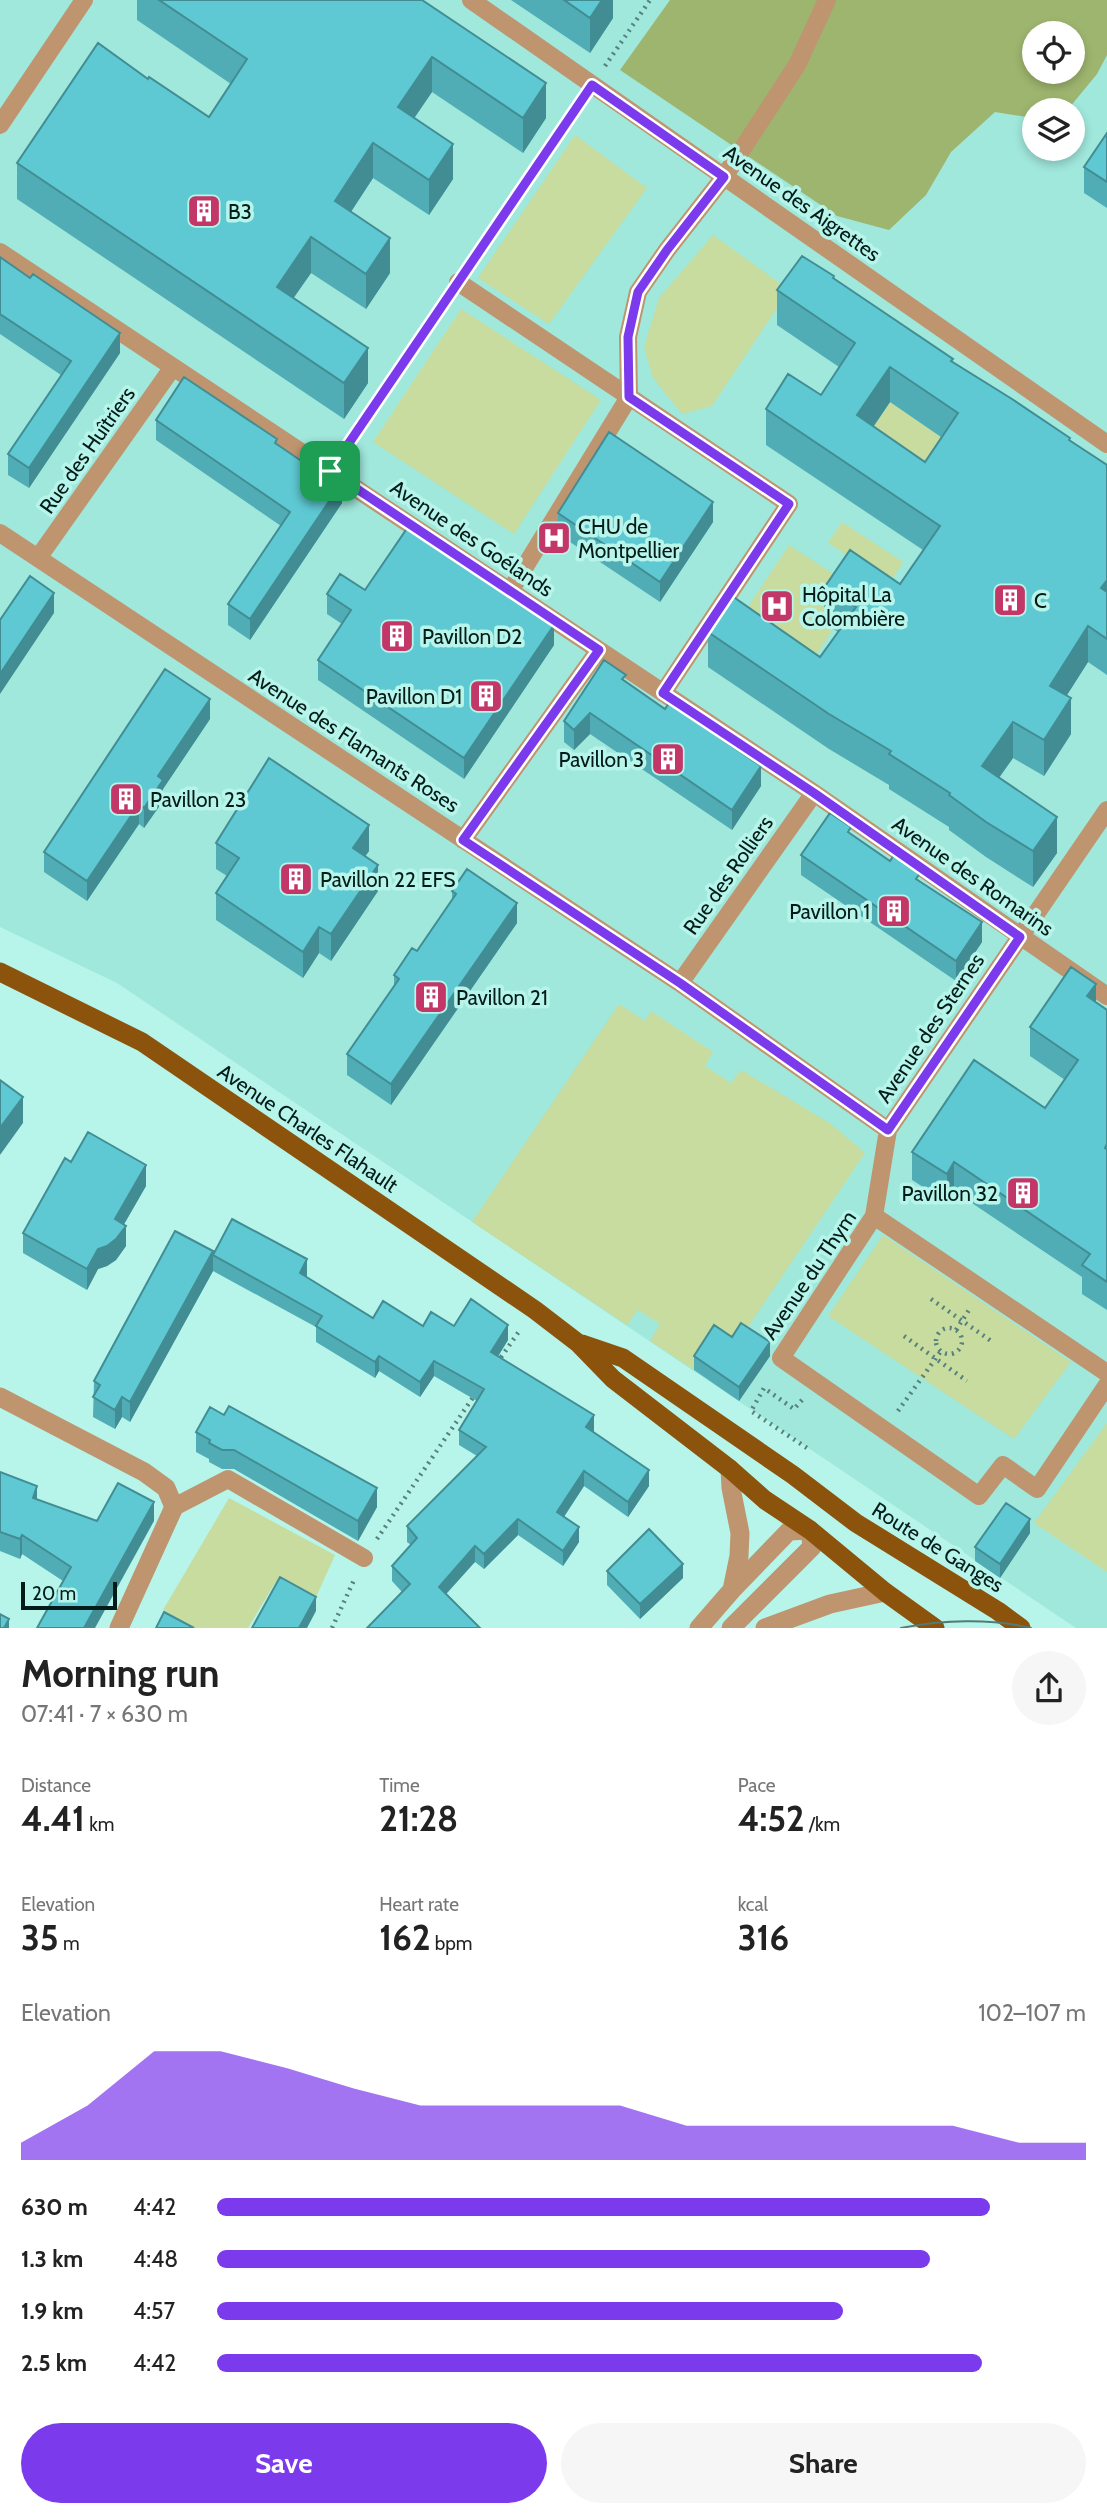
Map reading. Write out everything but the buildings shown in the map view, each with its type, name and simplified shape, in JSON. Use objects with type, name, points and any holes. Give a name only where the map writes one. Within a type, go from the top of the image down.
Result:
[{"type":"main road","name":"Avenue Charles Flahault","points":[[0,972],[142,1042],[535,1310],[578,1343],[613,1379],[730,1469],[765,1500],[810,1530]]},
{"type":"main road","name":"Avenue Charles Flahault","points":[[578,1343],[623,1358],[793,1475],[831,1506]]},
{"type":"main road","points":[[831,1506],[810,1530],[885,1592],[935,1628]]},
{"type":"main road","name":"Route de Ganges","points":[[831,1506],[1021,1628]]},
{"type":"street","points":[[0,1397],[144,1472],[166,1488],[174,1507],[119,1628]]},
{"type":"street","points":[[730,1469],[740,1533],[739,1556],[732,1590]]},
{"type":"street","points":[[699,1628],[789,1531],[810,1530],[812,1547],[731,1628]]},
{"type":"street","points":[[765,1628],[830,1604],[885,1592]]},
{"type":"lane","points":[[0,125],[84,0]]},
{"type":"lane","name":"Avenue des Aigrettes","points":[[471,0],[1107,444]]},
{"type":"lane","points":[[510,592],[629,397],[628,337],[638,292],[724,177],[797,65],[827,0]]},
{"type":"lane","name":"Avenue des Goélands","points":[[0,252],[814,793]]},
{"type":"lane","points":[[458,282],[789,504],[663,693]]},
{"type":"lane","name":"Rue des Huîtriers","points":[[38,558],[173,367]]},
{"type":"lane","name":"Avenue des Flamants Roses","points":[[0,533],[680,983],[888,1130]]},
{"type":"lane","points":[[463,840],[599,650]]},
{"type":"lane","name":"Avenue des Romarins","points":[[814,793],[1107,996]]},
{"type":"lane","name":"Rue des Rolliers","points":[[680,983],[814,793]]},
{"type":"lane","name":"Avenue des Sternes","points":[[874,1216],[888,1130],[1107,810]]},
{"type":"lane","name":"Avenue du Thym","points":[[1107,1373],[874,1216],[780,1358],[979,1496],[1003,1465],[1037,1489],[1107,1385]]},
{"type":"lane","points":[[174,1507],[228,1479],[364,1558]]},
{"type":"path","points":[[330,471],[650,0]]},
{"type":"path","points":[[931,1298],[993,1343]]},
{"type":"path","points":[[493,1369],[535,1310]]},
{"type":"path","points":[[884,1430],[940,1352],[936,1340],[940,1332],[947,1328],[959,1333],[962,1341],[960,1349],[953,1354],[940,1352]]},
{"type":"path","points":[[904,1336],[967,1381]]},
{"type":"path","points":[[810,1450],[751,1412],[764,1388],[794,1409],[816,1383]]},
{"type":"path","points":[[332,1628],[364,1558],[478,1391]]},
{"type":"shaded area","name":"CHU de Montpellier","points":[[0,0],[1107,0],[1107,1628],[1076,1628],[117,983],[0,927]]},
{"type":"shaded area","points":[[670,0],[1107,0],[1107,55],[1097,74],[1077,98],[1022,98],[1022,116],[995,112],[951,152],[926,195],[889,230],[837,216],[620,70]]},
{"type":"shaded area","points":[[575,135],[647,188],[549,324],[478,278]]},
{"type":"shaded area","points":[[713,235],[789,290],[712,406],[682,414],[653,378],[644,347],[659,298]]},
{"type":"shaded area","points":[[461,309],[601,400],[514,534],[373,442]]},
{"type":"shaded area","points":[[890,402],[958,449],[925,497],[857,451]]},
{"type":"shaded area","points":[[842,522],[903,562],[890,583],[828,543]]},
{"type":"shaded area","points":[[789,545],[850,585],[825,623],[833,629],[801,679],[732,631]]},
{"type":"shaded area","points":[[619,1004],[645,1021],[651,1011],[713,1052],[705,1066],[731,1083],[741,1070],[831,1124],[865,1153],[732,1351],[694,1370],[650,1341],[660,1324],[638,1310],[627,1325],[472,1222]]},
{"type":"shaded area","points":[[883,1235],[1071,1362],[1014,1439],[828,1316]]},
{"type":"shaded area","points":[[1107,1423],[1107,1572],[1034,1523]]},
{"type":"shaded area","points":[[229,1498],[335,1555],[313,1604],[275,1583],[248,1628],[195,1628],[163,1610]]},
{"type":"tram line","points":[[901,1628],[966,1621],[1031,1628]]},
{"type":"place","name":"B3","points":[[204,211]]},
{"type":"place","name":"CHU de Montpellier","points":[[554,538]]},
{"type":"place","name":"C","points":[[1010,600]]},
{"type":"place","name":"Hôpital La Colombière","points":[[777,606]]},
{"type":"place","name":"Pavillon D2","points":[[397,636]]},
{"type":"place","name":"Pavillon D1","points":[[486,696]]},
{"type":"place","name":"Pavillon 3","points":[[668,759]]},
{"type":"place","name":"Pavillon 23","points":[[126,799]]},
{"type":"place","name":"Pavillon 22 EFS","points":[[296,879]]},
{"type":"place","name":"Pavillon 1","points":[[894,911]]},
{"type":"place","name":"Pavillon 21","points":[[431,997]]},
{"type":"place","name":"Pavillon 32","points":[[1023,1193]]},
{"type":"route","points":[[592,85],[724,177],[638,292],[628,337],[629,397],[789,504],[663,693],[814,793],[1020,937],[888,1130],[680,983],[463,840],[599,650],[330,471],[592,85]]}]
